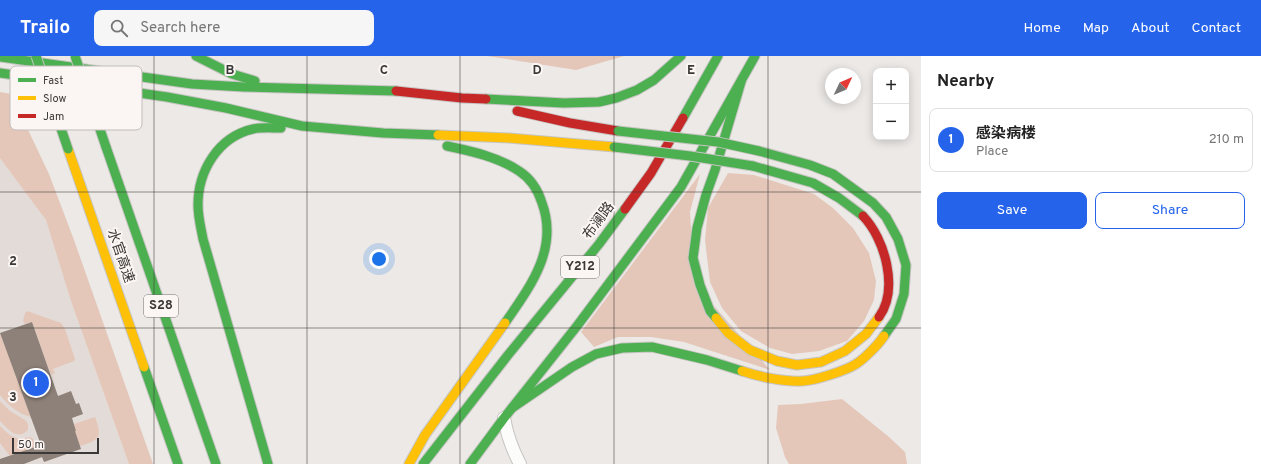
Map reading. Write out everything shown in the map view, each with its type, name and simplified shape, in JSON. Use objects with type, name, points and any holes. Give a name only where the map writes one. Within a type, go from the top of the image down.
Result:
[{"type":"main road","name":"水官高速","points":[[36,56],[39,66]]},
{"type":"main road","name":"水官高速","points":[[75,56],[78,66]]},
{"type":"main road","points":[[196,56],[247,79],[295,89]]},
{"type":"main road","points":[[142,77],[192,84],[244,87],[385,90],[462,98],[564,103],[599,102],[616,98],[648,84],[681,56]]},
{"type":"main road","name":"布澜路","points":[[423,464],[508,355],[600,244],[642,186],[655,167],[718,56]]},
{"type":"main road","name":"Y212","points":[[470,464],[504,418],[577,326],[681,187],[755,56]]},
{"type":"main road","points":[[0,57],[64,66]]},
{"type":"main road","points":[[0,73],[10,74]]},
{"type":"main road","points":[[142,93],[226,108],[302,126],[383,133],[509,138],[614,147],[690,156],[753,166],[813,183],[839,198],[864,217],[879,239],[888,268],[888,292],[882,312],[866,334],[845,351],[821,362],[797,365],[777,361],[750,350],[728,334],[710,311],[700,285],[694,258],[697,228],[706,195],[715,170],[741,82]]},
{"type":"main road","points":[[462,98],[570,123],[618,131],[718,142],[759,151],[810,165],[833,174],[873,203],[886,217],[898,239],[906,265],[904,294],[896,319],[881,341],[856,364],[827,376],[804,381],[788,380],[754,375],[708,360],[652,347],[622,348],[596,354],[578,364],[512,408]]},
{"type":"main road","points":[[268,464],[203,239],[199,214],[198,193],[203,174],[211,157],[221,145],[237,135],[253,130],[302,126]]},
{"type":"main road","name":"水官高速","points":[[61,130],[178,464]]},
{"type":"main road","name":"水官高速","points":[[100,130],[216,464]]},
{"type":"main road","points":[[383,133],[475,152],[516,169],[527,177],[537,191],[544,205],[548,222],[547,242],[541,264],[531,282],[424,436],[409,464]]},
{"type":"street","points":[[504,418],[507,433],[520,464]]},
{"type":"shaded area","points":[[487,56],[624,56],[576,70]]},
{"type":"shaded area","points":[[0,92],[10,94],[10,130],[28,130],[49,174],[74,240],[153,464],[129,464],[72,304],[46,220],[0,158]]},
{"type":"shaded area","points":[[0,157],[46,220],[61,261],[72,304],[129,464],[0,464]]},
{"type":"shaded area","points":[[728,173],[754,175],[814,194],[833,208],[853,228],[869,253],[876,281],[874,300],[864,321],[847,341],[819,351],[792,354],[770,348],[741,331],[722,308],[710,282],[705,240],[708,208]]},
{"type":"shaded area","points":[[700,174],[690,212],[694,283],[770,370],[684,342],[651,337],[618,337],[594,347],[581,332]]},
{"type":"shaded area","points":[[27,311],[61,323],[65,329],[75,359],[74,361],[53,369],[55,373],[51,375],[32,322],[25,324],[23,321]]},
{"type":"shaded area","points":[[0,333],[31,417],[14,409],[0,395]]},
{"type":"shaded area","points":[[842,399],[905,452],[907,464],[789,464],[785,457],[776,428],[778,405]]},
{"type":"shaded area","points":[[0,401],[10,411],[25,420],[28,424],[28,430],[24,433],[16,434],[9,430],[0,421]]},
{"type":"shaded area","points":[[95,417],[99,430],[98,437],[91,442],[80,446],[74,424]]},
{"type":"shaded area","points":[[0,426],[16,438],[20,439],[31,437],[35,442],[36,447],[10,456],[0,443]]},
{"type":"building","points":[[32,322],[58,396],[71,391],[76,404],[79,403],[83,414],[72,418],[81,449],[44,462],[42,457],[24,464],[0,464],[0,459],[41,445],[0,333]]},
{"type":"traffic: fast","points":[[36,56],[39,66]]},
{"type":"traffic: fast","points":[[75,56],[78,66]]},
{"type":"traffic: fast","points":[[196,56],[232,74],[255,81]]},
{"type":"traffic: fast","points":[[486,99],[564,103],[599,102],[616,98],[637,90],[654,80],[681,56]]},
{"type":"traffic: fast","points":[[683,118],[718,56]]},
{"type":"traffic: fast","points":[[470,464],[504,418],[577,326],[681,187],[755,56]]},
{"type":"traffic: fast","points":[[0,57],[64,66]]},
{"type":"traffic: fast","points":[[0,73],[10,74]]},
{"type":"traffic: fast","points":[[142,77],[192,84],[244,87],[396,91]]},
{"type":"traffic: fast","points":[[716,318],[710,311],[700,285],[693,258],[697,228],[741,82]]},
{"type":"traffic: fast","points":[[142,93],[226,108],[302,126],[383,133],[438,135]]},
{"type":"traffic: fast","points":[[268,464],[203,239],[198,205],[199,192],[206,168],[212,157],[220,148],[230,139],[253,129],[281,128]]},
{"type":"traffic: fast","points":[[61,130],[68,149]]},
{"type":"traffic: fast","points":[[100,130],[106,147]]},
{"type":"traffic: fast","points":[[618,131],[718,142],[759,151]]},
{"type":"traffic: fast","points":[[447,146],[484,155],[511,166],[530,181],[536,189],[542,203],[546,220],[547,236],[544,252],[539,267],[524,296],[505,323]]},
{"type":"traffic: fast","points":[[106,147],[216,464]]},
{"type":"traffic: fast","points":[[614,147],[690,156],[753,166]]},
{"type":"traffic: fast","points":[[759,151],[810,165],[833,174],[873,203],[886,217],[898,239],[906,265],[904,294],[896,319],[884,336]]},
{"type":"traffic: fast","points":[[753,166],[813,183],[839,198],[863,216]]},
{"type":"traffic: fast","points":[[423,464],[508,355],[599,244],[625,209]]},
{"type":"traffic: fast","points":[[512,408],[572,367],[596,354],[622,348],[652,347],[707,360],[742,371]]},
{"type":"traffic: fast","points":[[144,367],[178,464]]},
{"type":"traffic: slow","points":[[438,135],[509,138],[614,147]]},
{"type":"traffic: slow","points":[[68,149],[144,367]]},
{"type":"traffic: slow","points":[[716,318],[728,333],[750,350],[777,361],[797,365],[821,362],[845,351],[866,334],[879,317]]},
{"type":"traffic: slow","points":[[409,464],[425,435],[505,323]]},
{"type":"traffic: slow","points":[[742,371],[781,380],[803,381],[815,379],[838,372],[856,364],[863,359],[884,336]]},
{"type":"traffic: jam","points":[[396,91],[486,99]]},
{"type":"traffic: jam","points":[[517,111],[570,123],[618,131]]},
{"type":"traffic: jam","points":[[625,209],[651,173],[683,118]]},
{"type":"traffic: jam","points":[[863,216],[878,238],[887,265],[889,279],[888,293],[885,306],[879,317]]},
{"type":"place","name":"感染病楼","points":[[36,383]]}]
